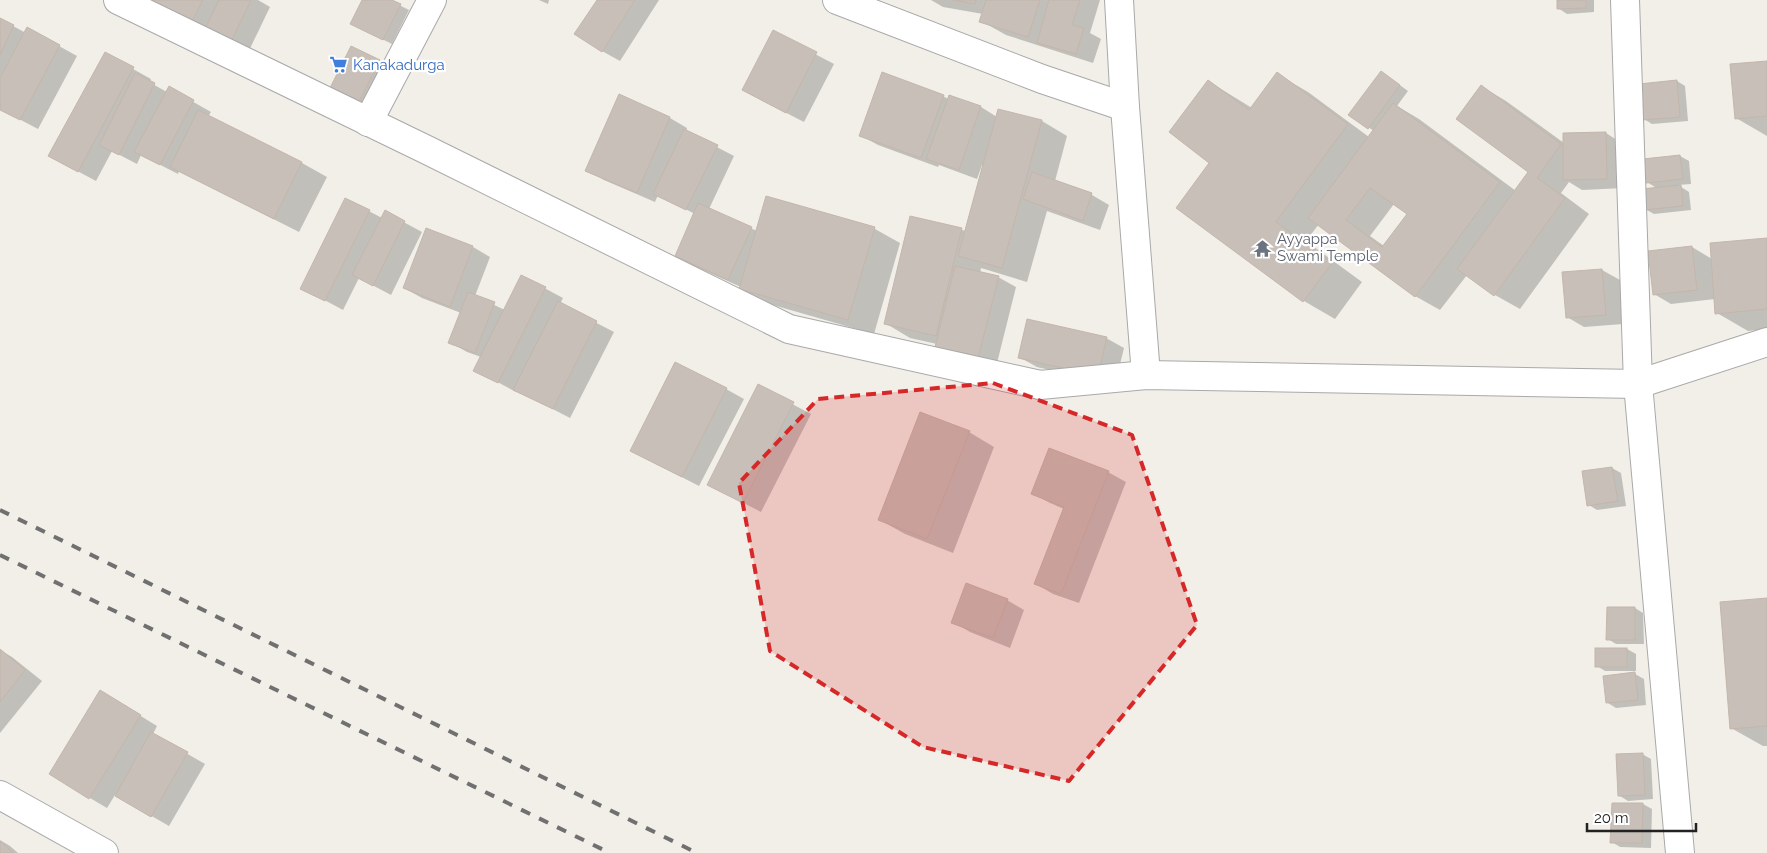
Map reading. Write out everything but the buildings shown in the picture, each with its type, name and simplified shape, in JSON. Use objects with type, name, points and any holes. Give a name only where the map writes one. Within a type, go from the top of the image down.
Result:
[{"type":"street","points":[[118,0],[789,329],[1040,385],[1146,375],[1638,384],[1767,342]]},
{"type":"street","points":[[368,122],[432,0]]},
{"type":"street","points":[[837,0],[1042,79],[1125,108]]},
{"type":"street","points":[[1119,0],[1125,108],[1146,375]]},
{"type":"street","points":[[1625,0],[1638,384],[1680,853]]},
{"type":"street","points":[[0,795],[104,853]]},
{"type":"highlighted area","points":[[993,383],[1132,435],[1197,625],[1069,781],[923,747],[770,651],[739,483],[818,399]]},
{"type":"railway","points":[[0,510],[697,853]]},
{"type":"railway","points":[[0,555],[610,853]]},
{"type":"place","name":"Kanakadurga","points":[[339,65]]},
{"type":"place","name":"Ayyappa Swami Temple","points":[[1263,248]]}]
